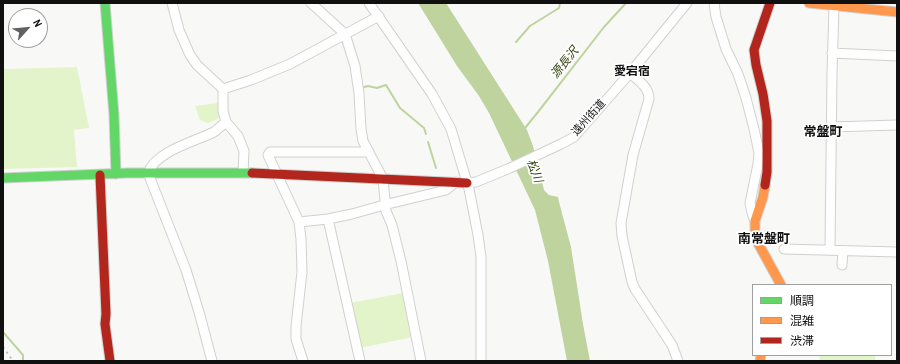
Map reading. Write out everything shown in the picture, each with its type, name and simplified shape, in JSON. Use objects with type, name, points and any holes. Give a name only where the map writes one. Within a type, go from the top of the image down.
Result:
[{"type":"street","points":[[105,3],[114,115],[116,174]]},
{"type":"street","points":[[172,3],[179,30],[190,55],[197,65],[223,89],[223,111],[226,122],[238,136],[244,151],[243,173]]},
{"type":"street","points":[[311,3],[345,34],[355,66],[363,141],[383,180],[384,205],[392,225],[401,261],[421,361]]},
{"type":"street","points":[[370,3],[428,87],[440,106],[451,129],[467,183],[481,257],[481,361]]},
{"type":"street","name":"遠州街道","points":[[467,183],[476,182],[510,168],[574,137],[630,73],[687,3]]},
{"type":"street","points":[[714,3],[726,49],[738,74],[746,98],[759,153],[750,203],[755,221],[755,233],[758,243],[780,284]]},
{"type":"street","points":[[719,26],[722,18],[721,3]]},
{"type":"street","points":[[755,221],[763,197],[767,172],[767,121],[754,50],[770,3]]},
{"type":"street","points":[[809,3],[834,4],[897,12]]},
{"type":"street","points":[[830,250],[832,53],[834,4]]},
{"type":"street","points":[[223,89],[251,80],[290,64],[379,16]]},
{"type":"street","points":[[832,53],[897,56]]},
{"type":"street","points":[[630,73],[645,86],[649,99],[632,161],[621,223],[622,236],[635,290],[672,345],[678,361]]},
{"type":"street","points":[[212,361],[186,270],[148,174],[150,168],[160,158],[178,147],[215,131],[226,122]]},
{"type":"street","points":[[831,127],[897,126]]},
{"type":"street","points":[[303,361],[296,339],[296,326],[303,307],[299,222],[268,156],[270,152],[369,152]]},
{"type":"street","points":[[3,178],[116,174],[243,173],[467,183]]},
{"type":"street","points":[[100,175],[106,314],[105,324],[110,361]]},
{"type":"street","points":[[299,222],[328,219],[352,214],[446,190],[456,182]]},
{"type":"street","points":[[328,219],[360,361]]},
{"type":"street","points":[[784,249],[897,252]]},
{"type":"street","points":[[842,265],[843,251]]},
{"type":"shaded area","points":[[77,67],[89,128],[74,130],[77,167],[3,169],[3,69]]},
{"type":"shaded area","points":[[218,103],[220,112],[218,119],[208,123],[200,120],[195,106]]},
{"type":"shaded area","points":[[403,293],[413,337],[360,348],[350,303]]},
{"type":"shaded area","points":[[819,356],[875,356],[875,361],[820,361]]},
{"type":"water","name":"松川","points":[[418,3],[446,3],[527,130],[533,146],[544,190],[549,195],[558,197],[571,247],[590,361],[567,361],[548,261],[535,210],[489,113],[479,96],[457,66]]},
{"type":"waterway","points":[[516,42],[530,26],[559,8],[560,3],[562,3]]},
{"type":"waterway","name":"源長沢","points":[[525,128],[604,27],[626,3]]},
{"type":"waterway","points":[[361,87],[368,86],[377,88],[386,85],[400,108],[424,128],[426,134]]},
{"type":"waterway","points":[[428,142],[436,168]]},
{"type":"waterway","points":[[3,332],[23,355],[23,361]]},
{"type":"railway","points":[[3,347],[13,361]]},
{"type":"traffic: fast","points":[[105,3],[114,115],[116,174]]},
{"type":"traffic: fast","points":[[3,178],[128,173],[252,173]]},
{"type":"traffic: slow","points":[[809,3],[897,12]]},
{"type":"traffic: slow","points":[[765,185],[763,197],[755,221],[755,233],[758,243],[780,284]]},
{"type":"traffic: slow","points":[[760,361],[761,356]]},
{"type":"traffic: jam","points":[[765,185],[767,172],[767,121],[754,50],[770,3]]},
{"type":"traffic: jam","points":[[252,173],[467,183]]},
{"type":"traffic: jam","points":[[100,175],[106,314],[105,324],[110,361]]},
{"type":"district","name":"愛宕宿","points":[[632,72]]},
{"type":"district","name":"常盤町","points":[[823,133]]},
{"type":"district","name":"南常盤町","points":[[764,240]]}]
